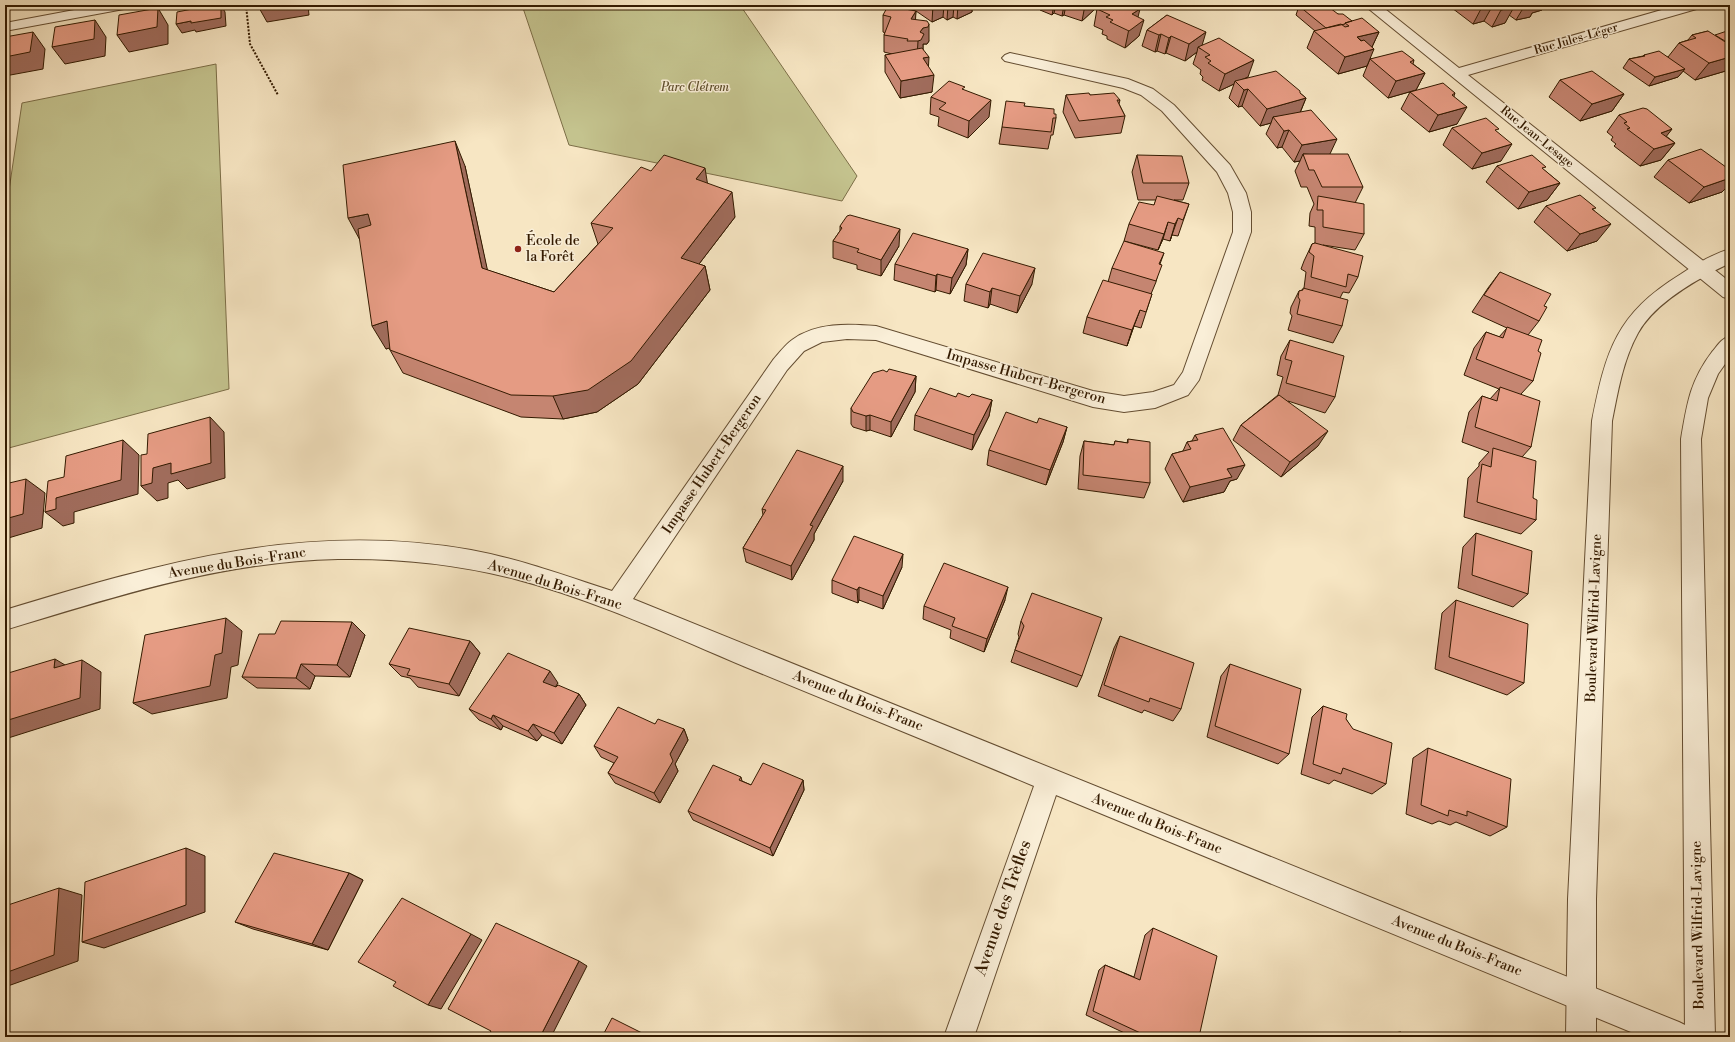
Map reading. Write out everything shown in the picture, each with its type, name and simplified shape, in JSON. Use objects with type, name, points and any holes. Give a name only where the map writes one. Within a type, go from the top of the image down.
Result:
[{"type":"street","points":[[5,27],[124,5]]},
{"type":"street","name":"Rue Jean-Lesage","points":[[1371,5],[1659,236],[1703,268],[1730,292]]},
{"type":"street","name":"Rue Jules-Léger","points":[[1457,73],[1670,8],[1696,5]]},
{"type":"street","name":"Impasse Hubert-Bergeron","points":[[617,603],[780,365],[799,344],[820,335],[848,331],[876,333],[1093,399],[1124,404],[1155,400],[1181,390],[1192,375],[1242,232],[1242,212],[1238,193],[1224,169],[1168,108],[1147,92],[1128,84],[1010,58]]},
{"type":"street","name":"Boulevard Wilfrid-Lavigne","points":[[1580,1037],[1582,997],[1582,899],[1602,421],[1612,377],[1621,347],[1638,318],[1664,296],[1703,268],[1730,255]]},
{"type":"street","name":"Boulevard Wilfrid-Lavigne","points":[[1700,1037],[1691,439],[1698,398],[1709,370],[1730,343]]},
{"type":"street","name":"Avenue du Bois-Franc","points":[[5,620],[169,574],[284,553],[334,549],[435,554],[498,565],[549,580],[617,603],[1679,1037]]},
{"type":"street","name":"Avenue des Trèfles","points":[[959,1037],[1049,780]]},
{"type":"path","points":[[246,5],[250,44],[278,95]]},
{"type":"green space","name":"Parc Clétrem","points":[[522,5],[740,5],[857,176],[842,201],[569,145]]},
{"type":"green space","points":[[216,64],[229,389],[5,449],[5,217],[22,103]]},
{"type":"building","points":[[213,5],[221,5],[221,18],[176,24],[177,12]]},
{"type":"building","points":[[1103,5],[1130,5],[1140,9],[1132,14],[1144,20],[1129,31],[1110,22],[1113,20],[1106,17],[1110,15],[1097,9]]},
{"type":"building","points":[[1326,5],[1338,14],[1343,14],[1352,21],[1326,28],[1299,6]]},
{"type":"building","points":[[1495,5],[1512,5],[1514,7],[1501,10]]},
{"type":"building","points":[[888,6],[916,11],[911,19],[927,21],[929,24],[928,27],[923,28],[920,32],[924,34],[921,40],[907,41],[908,39],[884,35],[891,17],[883,15]]},
{"type":"building","points":[[158,8],[157,27],[117,35],[119,15]]},
{"type":"building","points":[[1167,15],[1206,32],[1189,44],[1171,36],[1169,38],[1147,30]]},
{"type":"building","points":[[1362,18],[1379,32],[1357,37],[1361,41],[1364,40],[1374,49],[1345,57],[1314,31],[1341,24],[1345,27],[1349,26],[1345,23]]},
{"type":"building","points":[[95,20],[94,39],[52,47],[55,27]]},
{"type":"building","points":[[1730,30],[1730,44],[1715,35]]},
{"type":"building","points":[[1708,31],[1730,45],[1730,57],[1709,63],[1679,43],[1696,38],[1692,35]]},
{"type":"building","points":[[33,32],[30,52],[5,57],[5,37]]},
{"type":"building","points":[[1219,38],[1254,60],[1225,74],[1208,63],[1211,61],[1205,57],[1210,55],[1198,47]]},
{"type":"building","points":[[922,48],[929,57],[923,58],[934,75],[901,81],[885,55]]},
{"type":"building","points":[[1402,51],[1414,60],[1410,62],[1425,73],[1396,81],[1370,59]]},
{"type":"building","points":[[1659,51],[1685,69],[1655,77],[1629,59],[1645,56],[1644,55]]},
{"type":"building","points":[[1276,71],[1306,98],[1267,109],[1248,89],[1244,90],[1235,81]]},
{"type":"building","points":[[1592,71],[1624,94],[1592,104],[1560,80]]},
{"type":"building","points":[[949,81],[965,87],[962,89],[991,100],[969,121],[939,109],[946,103],[931,97]]},
{"type":"building","points":[[1443,83],[1455,93],[1452,95],[1467,107],[1438,115],[1410,92]]},
{"type":"building","points":[[1089,93],[1090,95],[1114,93],[1120,100],[1117,100],[1125,116],[1079,121],[1066,95]]},
{"type":"building","points":[[1006,101],[1025,103],[1024,106],[1054,109],[1056,118],[1053,118],[1051,132],[1002,127]]},
{"type":"building","points":[[1643,108],[1647,109],[1672,129],[1661,133],[1675,143],[1654,149],[1627,129],[1630,128],[1624,123],[1627,122],[1619,115]]},
{"type":"building","points":[[1311,110],[1337,139],[1302,145],[1289,130],[1284,131],[1273,117]]},
{"type":"building","points":[[1486,118],[1499,129],[1495,130],[1512,144],[1482,153],[1452,128]]},
{"type":"building","points":[[455,141],[482,268],[554,292],[613,228],[591,223],[641,167],[651,171],[664,155],[705,168],[696,179],[732,192],[681,258],[705,266],[631,361],[588,390],[553,396],[511,395],[390,350],[387,321],[372,326],[358,229],[371,225],[368,214],[348,218],[343,165]]},
{"type":"building","points":[[1701,149],[1730,170],[1730,178],[1704,187],[1668,160]]},
{"type":"building","points":[[1303,154],[1348,154],[1363,187],[1322,187],[1314,170],[1309,170]]},
{"type":"building","points":[[1137,155],[1182,156],[1189,183],[1143,183]]},
{"type":"building","points":[[1532,155],[1546,167],[1542,168],[1560,183],[1529,192],[1497,166]]},
{"type":"building","points":[[1580,195],[1596,208],[1592,209],[1611,224],[1580,234],[1546,206]]},
{"type":"building","points":[[1157,196],[1189,204],[1183,220],[1178,218],[1175,224],[1168,222],[1164,234],[1129,224],[1139,202],[1154,205]]},
{"type":"building","points":[[1318,196],[1364,204],[1364,234],[1323,227],[1323,210],[1317,210]]},
{"type":"building","points":[[850,215],[900,229],[881,260],[857,252],[859,249],[833,241],[842,228],[840,226],[847,216]]},
{"type":"building","points":[[913,233],[968,249],[952,278],[937,274],[936,276],[895,264]]},
{"type":"building","points":[[1124,241],[1164,253],[1159,264],[1162,265],[1156,281],[1112,268]]},
{"type":"building","points":[[1315,243],[1363,256],[1358,277],[1348,274],[1346,287],[1311,277],[1314,256],[1309,252],[1312,244]]},
{"type":"building","points":[[983,253],[1035,268],[1020,296],[992,288],[990,292],[966,284]]},
{"type":"building","points":[[1500,272],[1551,294],[1544,306],[1547,307],[1539,321],[1484,295]]},
{"type":"building","points":[[1103,280],[1152,294],[1146,312],[1140,310],[1132,330],[1087,317]]},
{"type":"building","points":[[1303,288],[1348,300],[1342,326],[1297,314],[1300,300],[1298,297],[1299,291],[1303,290]]},
{"type":"building","points":[[1507,327],[1542,340],[1538,351],[1541,353],[1533,381],[1476,359],[1486,332],[1503,338]]},
{"type":"building","points":[[1290,340],[1344,356],[1335,397],[1286,383],[1292,361],[1285,359]]},
{"type":"building","points":[[889,369],[916,376],[891,422],[870,415],[866,416],[853,412],[851,408],[873,373],[883,370],[887,372]]},
{"type":"building","points":[[1500,387],[1540,401],[1531,447],[1475,427],[1482,396],[1497,401]]},
{"type":"building","points":[[930,388],[956,397],[958,393],[969,397],[972,394],[992,400],[974,435],[915,415]]},
{"type":"building","points":[[1279,395],[1328,431],[1290,462],[1241,425]]},
{"type":"building","points":[[1006,412],[1037,423],[1039,418],[1067,427],[1050,470],[989,450]]},
{"type":"building","points":[[210,417],[211,463],[171,474],[171,463],[153,468],[152,483],[141,486],[141,455],[147,454],[148,434]]},
{"type":"building","points":[[1223,428],[1245,465],[1227,469],[1232,477],[1190,487],[1172,454],[1191,449],[1187,442],[1198,440],[1195,435]]},
{"type":"building","points":[[1128,439],[1150,442],[1150,483],[1083,475],[1084,441],[1114,445],[1115,441],[1128,443]]},
{"type":"building","points":[[123,440],[121,480],[56,498],[56,509],[45,512],[48,481],[64,477],[66,456]]},
{"type":"building","points":[[1493,448],[1536,461],[1533,498],[1537,500],[1536,520],[1477,502],[1482,464],[1491,467]]},
{"type":"building","points":[[797,450],[843,466],[810,525],[813,526],[791,566],[743,548],[766,510],[762,509]]},
{"type":"building","points":[[26,479],[23,514],[5,519],[5,484]]},
{"type":"building","points":[[1476,533],[1532,551],[1528,594],[1472,575]]},
{"type":"building","points":[[854,536],[903,554],[883,596],[859,587],[857,590],[832,580]]},
{"type":"building","points":[[944,563],[1008,587],[987,639],[952,626],[955,618],[924,606]]},
{"type":"building","points":[[1032,593],[1102,618],[1082,676],[1015,650],[1024,626],[1021,621]]},
{"type":"building","points":[[1456,600],[1528,624],[1524,683],[1449,657]]},
{"type":"building","points":[[226,618],[222,653],[215,655],[210,686],[133,703],[145,635]]},
{"type":"building","points":[[281,621],[352,622],[337,665],[301,664],[296,678],[242,677],[259,634],[275,634]]},
{"type":"building","points":[[409,628],[470,641],[449,684],[407,675],[410,669],[389,664]]},
{"type":"building","points":[[1120,636],[1194,663],[1181,709],[1150,698],[1149,702],[1104,685]]},
{"type":"building","points":[[508,653],[550,671],[543,682],[556,687],[558,685],[579,694],[554,733],[533,724],[528,731],[493,715],[491,719],[469,709]]},
{"type":"building","points":[[55,659],[54,668],[82,660],[80,698],[5,721],[5,674]]},
{"type":"building","points":[[1230,664],[1301,689],[1289,754],[1215,726]]},
{"type":"building","points":[[1323,706],[1347,714],[1346,719],[1353,729],[1392,743],[1386,784],[1343,768],[1341,774],[1313,764]]},
{"type":"building","points":[[618,707],[655,724],[658,719],[684,729],[670,754],[673,761],[654,793],[608,773],[618,757],[594,746]]},
{"type":"building","points":[[1428,748],[1511,779],[1507,827],[1467,811],[1467,816],[1449,810],[1448,816],[1421,805]]},
{"type":"building","points":[[763,763],[803,780],[770,848],[688,811],[713,765],[741,777],[739,780],[751,785]]},
{"type":"building","points":[[186,848],[186,905],[82,942],[85,882]]},
{"type":"building","points":[[274,853],[349,873],[312,944],[235,922]]},
{"type":"building","points":[[59,888],[54,955],[5,973],[5,906]]},
{"type":"building","points":[[402,898],[471,934],[428,1005],[393,986],[396,982],[358,962]]},
{"type":"building","points":[[496,923],[579,961],[540,1037],[487,1037],[491,1031],[448,1009]]},
{"type":"building","points":[[1153,928],[1217,956],[1199,1037],[1149,1037],[1093,1011],[1105,965],[1140,980]]},
{"type":"building","points":[[612,1018],[650,1037],[602,1037]]},
{"type":"building","points":[[1400,1032],[1406,1035],[1411,1033],[1420,1037],[1399,1037]]},
{"type":"place","name":"École de la Forêt","points":[[518,249]]}]
